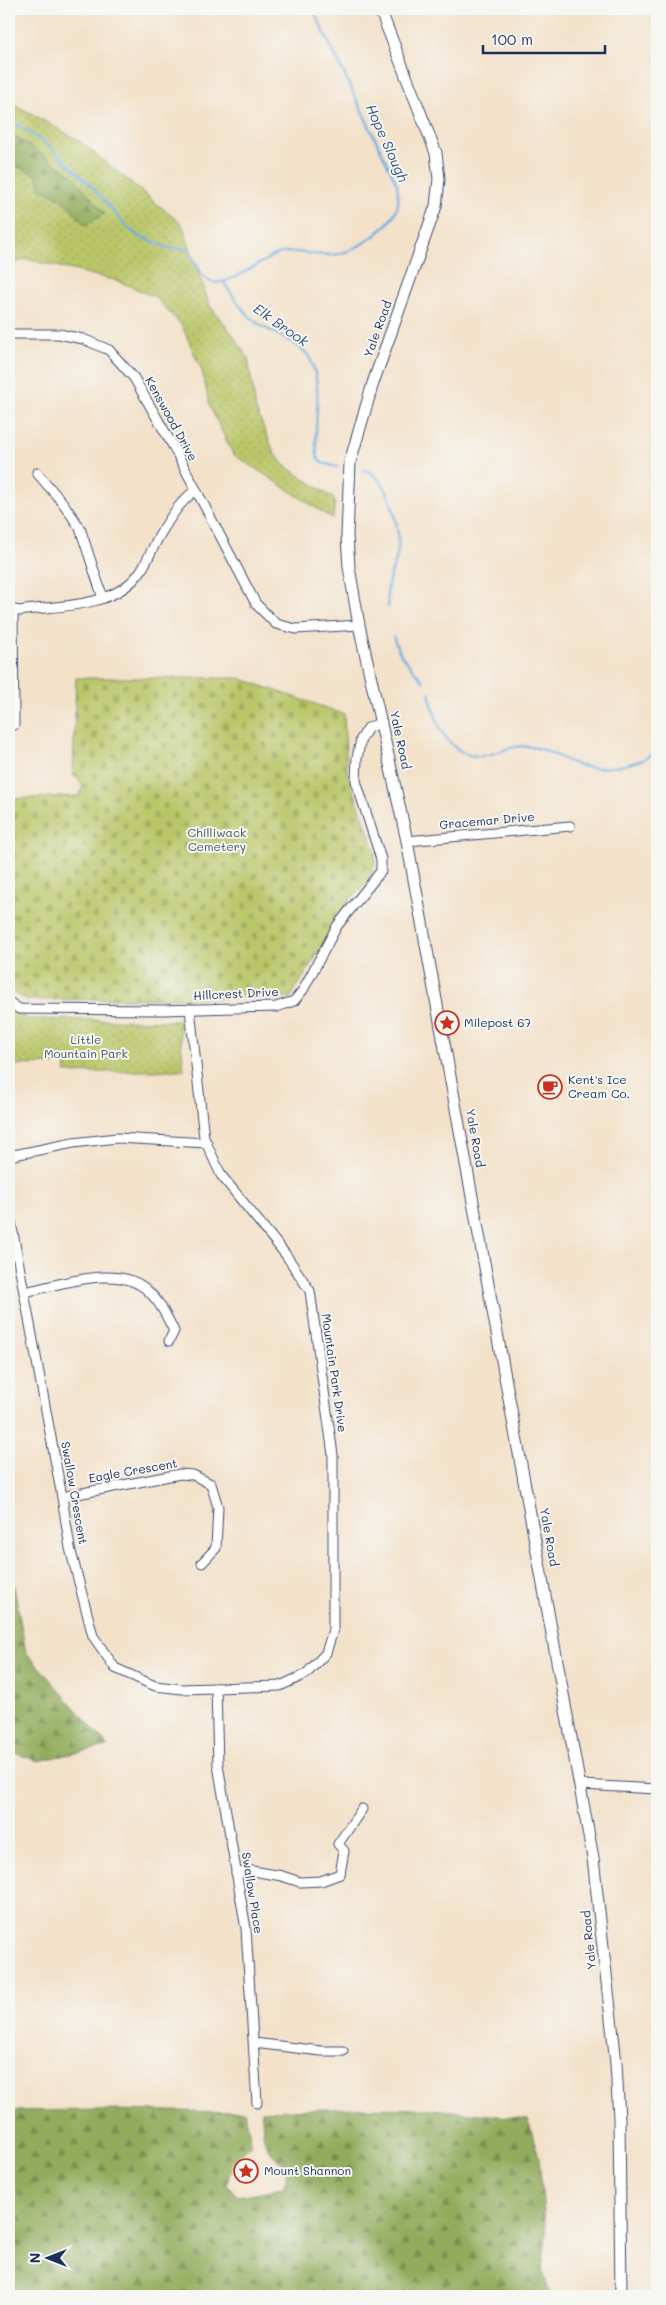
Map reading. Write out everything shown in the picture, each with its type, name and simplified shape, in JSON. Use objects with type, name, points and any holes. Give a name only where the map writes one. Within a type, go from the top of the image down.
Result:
[{"type":"main road","name":"Yale Road","points":[[380,9],[436,152],[439,179],[436,206],[373,383],[350,462],[347,536],[349,567],[359,625],[408,841],[593,1858],[616,2063],[619,2119],[620,2296]]},
{"type":"street","name":"Kenswood Drive","points":[[9,334],[59,334],[83,339],[109,350],[134,378],[256,604],[276,624],[296,629],[359,625]]},
{"type":"street","points":[[37,473],[63,502],[80,528],[103,598]]},
{"type":"street","points":[[9,725],[14,725],[11,609],[82,604],[119,591],[140,573],[153,546],[182,500],[196,490]]},
{"type":"street","name":"Hillcrest Drive","points":[[9,1002],[19,1009],[190,1009],[276,1007],[294,1001],[303,990],[337,926],[381,871],[379,850],[356,781],[361,739],[368,728],[382,722]]},
{"type":"street","name":"Gracemar Drive","points":[[408,841],[570,826]]},
{"type":"street","name":"Mountain Park Drive","points":[[190,1009],[206,1143],[220,1175],[286,1256],[310,1291],[333,1455],[333,1630],[326,1653],[306,1674],[280,1686],[216,1688]]},
{"type":"street","points":[[9,1156],[73,1143],[117,1138],[142,1138],[173,1143],[206,1143]]},
{"type":"street","name":"Swallow Crescent","points":[[9,1211],[70,1548],[93,1636],[115,1668],[155,1686],[182,1689],[216,1688]]},
{"type":"street","points":[[24,1292],[101,1275],[129,1279],[149,1291],[166,1314],[174,1330],[169,1341]]},
{"type":"street","name":"Eagle Crescent","points":[[62,1497],[180,1474],[193,1474],[211,1484],[218,1507],[216,1548],[202,1563]]},
{"type":"street","name":"Swallow Place","points":[[216,1688],[216,1753],[246,1929],[257,2103]]},
{"type":"street","points":[[581,1785],[657,1789]]},
{"type":"street","points":[[236,1873],[252,1871],[282,1876],[300,1882],[321,1881],[340,1874],[344,1851],[338,1844],[362,1809]]},
{"type":"street","points":[[254,2043],[321,2051],[344,2051]]},
{"type":"green space","points":[[9,101],[78,140],[182,224],[210,306],[248,358],[256,410],[275,454],[284,465],[335,499],[333,519],[233,454],[210,407],[202,371],[182,326],[155,297],[118,281],[26,259],[9,265]]},
{"type":"green space","points":[[9,132],[72,175],[105,214],[86,225],[61,199],[42,190],[37,176],[9,162]]},
{"type":"green space","name":"Chilliwack Cemetery","points":[[76,678],[239,678],[344,714],[347,772],[375,851],[374,866],[370,881],[351,898],[291,997],[26,1000],[9,989],[9,799],[79,796],[83,785],[73,775]]},
{"type":"green space","name":"Little Mountain Park","points":[[9,1008],[27,1019],[179,1021],[184,1070],[66,1073],[65,1064],[9,1065]]},
{"type":"green space","points":[[9,1560],[26,1652],[108,1746],[38,1761],[9,1751]]},
{"type":"green space","points":[[357,2108],[432,2109],[528,2119],[539,2158],[546,2235],[542,2270],[551,2296],[9,2296],[9,2111],[245,2112],[252,2145],[233,2161],[227,2184],[237,2196],[283,2188],[286,2180],[283,2165],[265,2144],[261,2111]]},
{"type":"waterway","name":"Hope Slough","points":[[9,119],[52,148],[94,189],[128,228],[140,237],[167,248],[187,249],[204,277],[212,282],[235,277],[268,258],[282,253],[296,252],[332,255],[351,250],[372,237],[390,221],[398,203],[397,184],[313,9]]},
{"type":"waterway","name":"Elk Brook","points":[[223,281],[238,303],[257,323],[296,344],[308,356],[312,363],[317,387],[316,447],[318,459],[322,463],[338,467]]},
{"type":"waterway","name":"Elk Brook","points":[[364,470],[373,474],[381,482],[392,504],[395,516],[398,550],[388,584],[388,607]]},
{"type":"waterway","name":"Elk Brook","points":[[393,637],[401,655],[423,681]]},
{"type":"waterway","name":"Elk Brook","points":[[429,693],[437,720],[444,735],[456,748],[471,756],[486,755],[509,748],[524,746],[541,749],[573,764],[599,768],[621,766],[642,760],[657,750]]},
{"type":"place","name":"Milepost 67","points":[[447,1023]]},
{"type":"place","name":"Kent's Ice Cream Co.","points":[[550,1087]]},
{"type":"place","name":"Mount Shannon","points":[[246,2171]]}]
